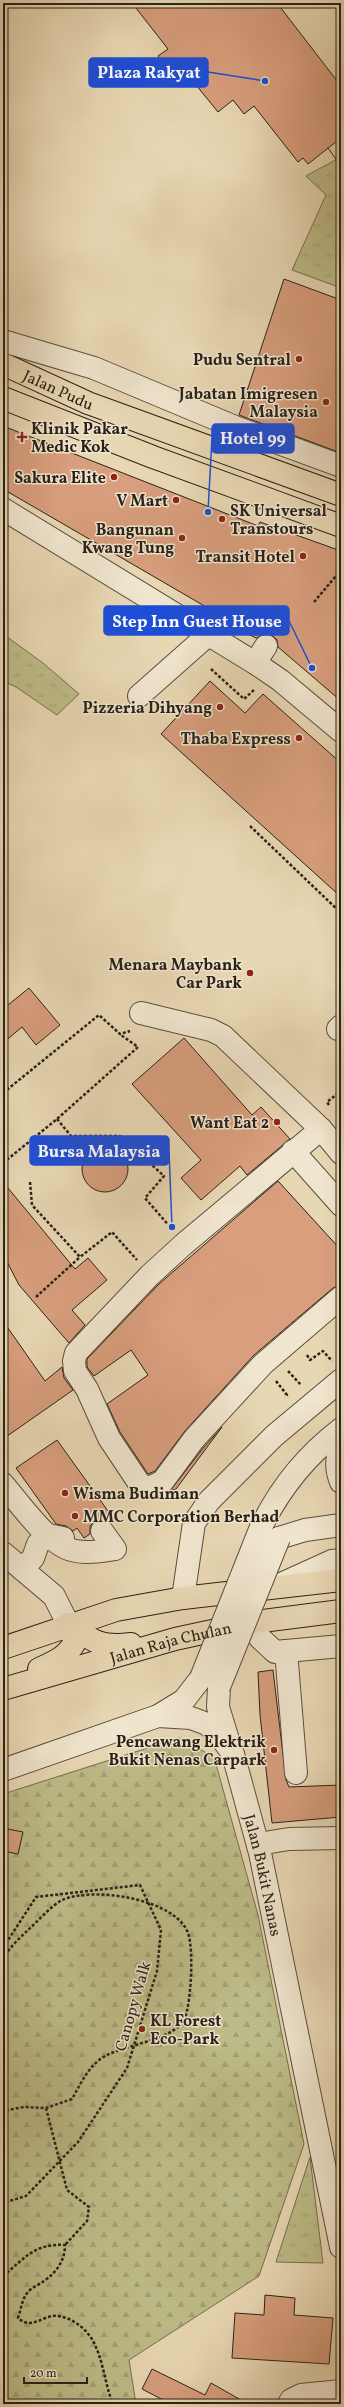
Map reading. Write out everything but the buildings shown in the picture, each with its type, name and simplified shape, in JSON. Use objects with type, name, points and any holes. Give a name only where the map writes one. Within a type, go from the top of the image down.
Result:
[{"type":"main road","name":"Jalan Pudu","points":[[3,364],[88,403],[341,495]]},
{"type":"main road","name":"Jalan Pudu","points":[[3,398],[153,457],[341,526]]},
{"type":"main road","points":[[3,1648],[68,1624],[116,1610],[183,1598],[341,1580]]},
{"type":"main road","name":"Jalan Raja Chulan","points":[[3,1689],[176,1639],[254,1622],[341,1611]]},
{"type":"main road","points":[[68,1624],[93,1641],[110,1646],[176,1639]]},
{"type":"main road","points":[[3,1686],[61,1658],[70,1650],[75,1642],[68,1624]]},
{"type":"street","points":[[3,342],[94,368],[235,427],[341,466]]},
{"type":"street","points":[[3,509],[218,635],[260,654],[280,680],[341,731]]},
{"type":"street","points":[[139,696],[218,635]]},
{"type":"street","points":[[141,1014],[211,1030],[223,1036],[320,1129],[341,1153]]},
{"type":"street","points":[[320,1129],[184,1244],[150,1275],[76,1353],[74,1361],[75,1371],[88,1389],[109,1438],[141,1486],[151,1487],[164,1482],[194,1439],[273,1365],[292,1338],[341,1297]]},
{"type":"street","points":[[293,1151],[341,1205]]},
{"type":"street","points":[[183,1598],[194,1523],[201,1512],[209,1501],[339,1373]]},
{"type":"street","points":[[233,1754],[210,1682],[261,1527],[283,1490],[310,1455],[341,1428]]},
{"type":"street","points":[[341,1442],[336,1458],[338,1474],[341,1482]]},
{"type":"street","points":[[3,1484],[58,1537],[67,1548],[90,1552],[115,1549],[102,1531]]},
{"type":"street","points":[[158,1716],[210,1682],[279,1538],[305,1530],[341,1525]]},
{"type":"street","points":[[22,1570],[33,1558],[38,1544],[58,1537]]},
{"type":"street","points":[[3,1553],[54,1596],[68,1624]]},
{"type":"street","points":[[276,1587],[332,1561],[341,1560]]},
{"type":"street","points":[[254,1622],[264,1643],[275,1652],[341,1646]]},
{"type":"street","points":[[286,1651],[296,1773]]},
{"type":"street","name":"Jalan Bukit Nanas","points":[[3,1770],[158,1716],[192,1718],[207,1724],[220,1736],[233,1754],[259,1849],[341,2246]]},
{"type":"street","points":[[259,1849],[333,1839]]},
{"type":"street","points":[[289,2404],[291,2400],[301,2395],[331,2396]]},
{"type":"path","points":[[314,602],[341,570]]},
{"type":"path","points":[[211,669],[244,699],[257,686]]},
{"type":"path","points":[[250,826],[341,912]]},
{"type":"path","points":[[3,1092],[99,1015],[120,1034],[138,1047],[57,1119],[3,1163]]},
{"type":"path","points":[[120,1034],[165,1019]]},
{"type":"path","points":[[332,1107],[327,1102],[341,1091]]},
{"type":"path","points":[[57,1119],[71,1136],[120,1136],[164,1176],[146,1198],[184,1244]]},
{"type":"path","points":[[30,1182],[32,1205],[80,1258]]},
{"type":"path","points":[[36,1297],[112,1232],[150,1275]]},
{"type":"path","points":[[292,1338],[310,1360],[323,1351],[339,1373]]},
{"type":"path","points":[[273,1365],[302,1386]]},
{"type":"path","points":[[273,1365],[287,1395],[281,1400]]},
{"type":"path","name":"Canopy Walk","points":[[3,1948],[36,1897],[140,1885],[161,1930],[157,1971],[127,2068],[78,2142],[26,2196],[3,2203]]},
{"type":"path","points":[[3,1960],[4,1956],[19,1939],[62,1900],[94,1894],[112,1894],[135,1899],[170,1912],[188,1932],[192,1952],[192,1969],[185,2018],[176,2027],[142,2044],[118,2050],[100,2059],[85,2074],[72,2099],[46,2108],[24,2107],[3,2111]]},
{"type":"path","points":[[46,2108],[67,2190],[89,2207],[87,2221],[65,2245],[65,2256],[57,2269],[45,2281],[29,2291],[22,2302],[18,2318],[23,2322],[31,2324],[57,2316],[77,2323],[95,2345],[113,2404]]},
{"type":"path","points":[[3,2276],[38,2247],[50,2244],[65,2245]]},
{"type":"green space","points":[[341,157],[341,288],[292,270],[326,195],[306,176]]},
{"type":"green space","points":[[3,634],[43,663],[79,694],[57,715],[16,687],[3,681]]},
{"type":"green space","name":"KL Forest Eco-Park","points":[[179,1738],[214,1757],[258,1915],[304,2144],[259,2276],[129,2360],[136,2404],[3,2404],[3,1794]]},
{"type":"green space","points":[[310,2157],[323,2263],[276,2262]]},
{"type":"tram line","points":[[337,141],[341,146]]},
{"type":"tram line","points":[[328,148],[341,166]]},
{"type":"place","name":"Plaza Rakyat","points":[[265,81]]},
{"type":"place","name":"Pudu Sentral","points":[[299,359]]},
{"type":"place","name":"Jabatan Imigresen Malaysia","points":[[326,402]]},
{"type":"place","name":"Klinik Pakar Medic Kok","points":[[22,437]]},
{"type":"place","name":"Sakura Elite","points":[[114,477]]},
{"type":"place","name":"V Mart","points":[[176,500]]},
{"type":"place","name":"Hotel 99","points":[[208,512]]},
{"type":"place","name":"SK Universal Transtours","points":[[222,519]]},
{"type":"place","name":"Bangunan Kwang Tung","points":[[182,538]]},
{"type":"place","name":"Transit Hotel","points":[[303,556]]},
{"type":"place","name":"Step Inn Guest House","points":[[312,668]]},
{"type":"place","name":"Pizzeria Dihyang","points":[[220,707]]},
{"type":"place","name":"Thaba Express","points":[[299,738]]},
{"type":"place","name":"Menara Maybank Car Park","points":[[250,973]]},
{"type":"place","name":"Want Eat 2","points":[[277,1122]]},
{"type":"place","name":"Bursa Malaysia","points":[[172,1227]]},
{"type":"place","name":"Wisma Budiman","points":[[65,1493]]},
{"type":"place","name":"MMC Corporation Berhad","points":[[75,1516]]},
{"type":"place","name":"Pencawang Elektrik Bukit Nenas Carpark","points":[[274,1750]]},
{"type":"place","name":"KL Forest Eco-Park","points":[[142,2029]]}]
